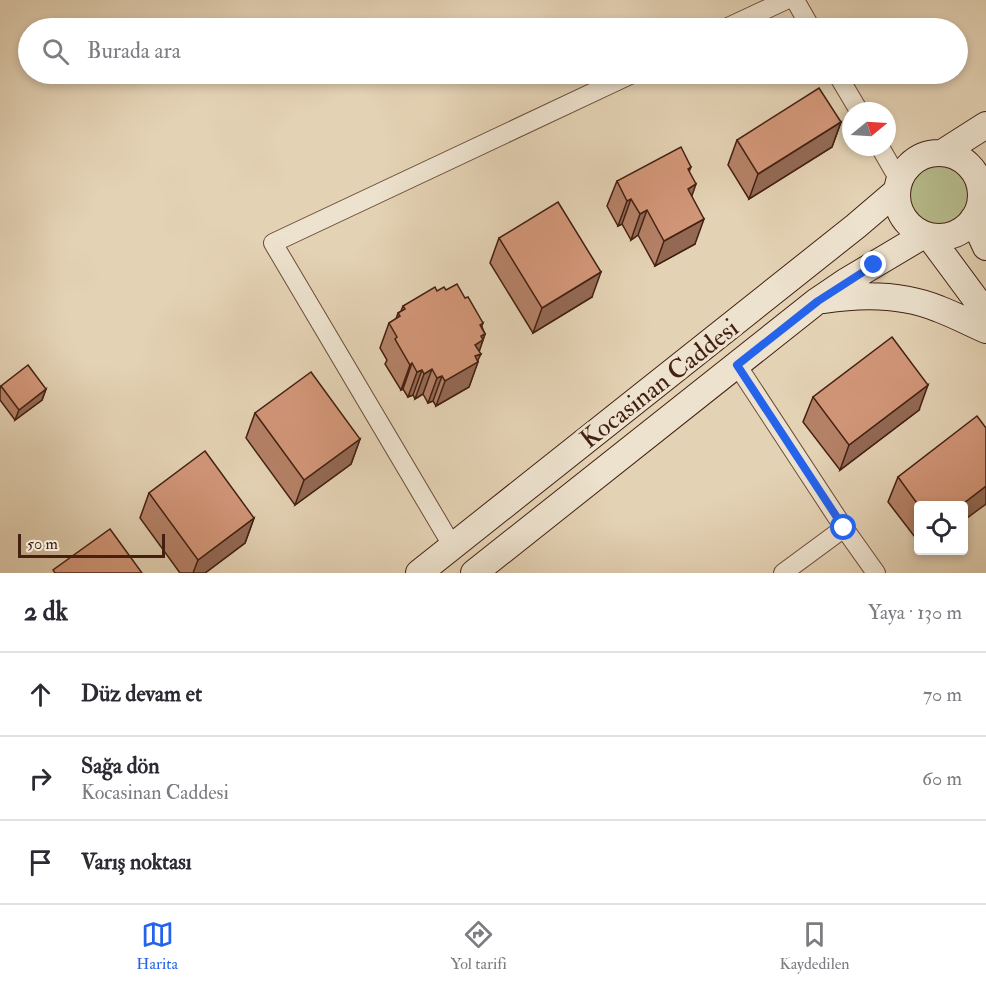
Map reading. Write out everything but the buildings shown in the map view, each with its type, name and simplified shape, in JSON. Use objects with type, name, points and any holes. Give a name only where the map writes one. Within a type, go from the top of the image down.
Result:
[{"type":"main road","points":[[942,153],[986,125]]},
{"type":"main road","points":[[986,247],[979,210],[980,188],[977,177],[963,160],[942,153],[921,156],[904,170],[898,185],[897,202],[906,222],[927,235],[986,313]]},
{"type":"main road","name":"Kocasinan Caddesi","points":[[419,573],[856,226],[898,185]]},
{"type":"main road","points":[[927,235],[946,236],[957,233],[979,210]]},
{"type":"main road","name":"Kocasinan Caddesi","points":[[474,573],[818,301],[845,282],[927,235]]},
{"type":"main road","points":[[818,301],[859,296],[900,298],[938,308],[986,330]]},
{"type":"street","points":[[747,18],[786,0]]},
{"type":"street","points":[[795,0],[805,18]]},
{"type":"street","points":[[453,546],[273,243],[611,84]]},
{"type":"street","points":[[843,84],[854,102]]},
{"type":"street","points":[[884,156],[898,185]]},
{"type":"street","points":[[737,365],[876,573]]},
{"type":"street","points":[[783,573],[844,528]]},
{"type":"green space","points":[[933,164],[945,164],[961,173],[968,183],[970,195],[968,207],[961,217],[945,226],[933,226],[922,221],[913,212],[908,201],[908,189],[913,178],[922,169]]},
{"type":"route","points":[[844,528],[737,365],[818,301],[874,265]]}]
